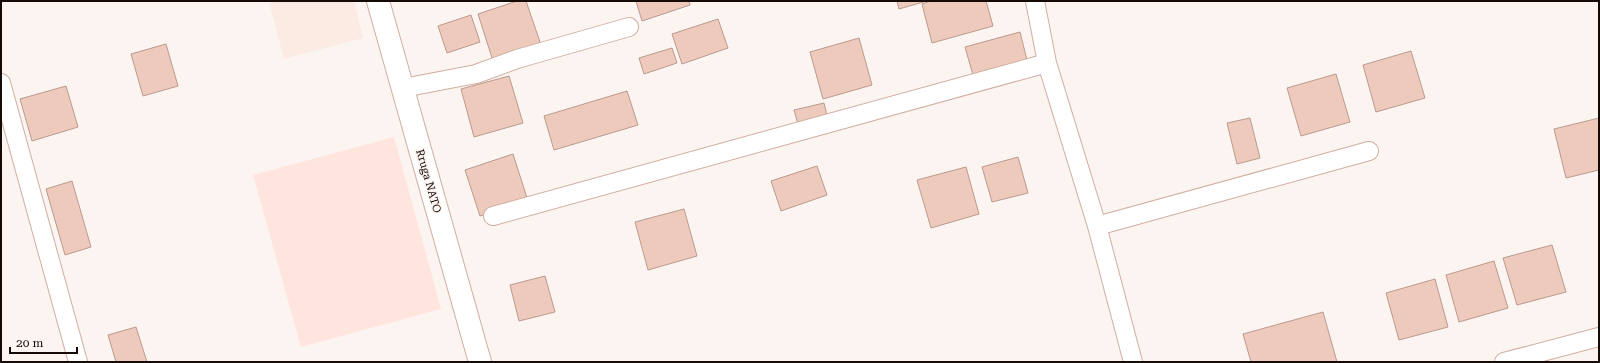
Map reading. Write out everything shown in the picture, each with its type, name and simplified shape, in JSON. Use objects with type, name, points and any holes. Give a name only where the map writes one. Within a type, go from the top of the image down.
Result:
[{"type":"main road","name":"Rruga NATO","points":[[378,1],[480,362]]},
{"type":"street","points":[[1035,1],[1047,63],[1097,226],[1133,362]]},
{"type":"street","points":[[403,88],[476,74],[517,59],[629,27]]},
{"type":"street","points":[[493,216],[1047,63]]},
{"type":"street","points":[[1,83],[78,362]]},
{"type":"street","points":[[1097,226],[1369,151]]},
{"type":"street","points":[[1504,362],[1599,337]]},
{"type":"shaded area","points":[[269,1],[354,1],[363,38],[284,59]]},
{"type":"shaded area","points":[[394,137],[441,309],[301,347],[253,175]]},
{"type":"building","points":[[517,1],[526,1],[541,45],[493,61],[478,14]]},
{"type":"building","points":[[636,1],[689,1],[690,5],[642,21]]},
{"type":"building","points":[[897,1],[927,1],[899,9]]},
{"type":"building","points":[[931,1],[986,1],[993,26],[932,43],[922,4]]},
{"type":"building","points":[[471,15],[480,42],[447,53],[438,26]]},
{"type":"building","points":[[718,19],[728,48],[682,64],[672,34]]},
{"type":"building","points":[[1020,32],[1027,60],[973,75],[965,47]]},
{"type":"building","points":[[859,38],[872,85],[823,99],[810,52]]},
{"type":"building","points":[[166,44],[178,86],[143,96],[131,54]]},
{"type":"building","points":[[672,48],[677,63],[644,74],[639,58]]},
{"type":"building","points":[[1411,51],[1425,98],[1376,112],[1363,65]]},
{"type":"building","points":[[1336,74],[1350,122],[1301,136],[1287,88]]},
{"type":"building","points":[[509,76],[523,123],[474,137],[461,89]]},
{"type":"building","points":[[66,86],[78,127],[32,141],[20,99]]},
{"type":"building","points":[[627,91],[638,125],[554,150],[544,116]]},
{"type":"building","points":[[824,103],[828,120],[799,128],[794,110]]},
{"type":"building","points":[[1250,118],[1260,158],[1237,164],[1227,123]]},
{"type":"building","points":[[1599,118],[1599,170],[1566,178],[1554,129]]},
{"type":"building","points":[[513,154],[528,201],[480,216],[465,170]]},
{"type":"building","points":[[1018,157],[1028,193],[992,202],[982,167]]},
{"type":"building","points":[[817,166],[827,195],[781,211],[771,181]]},
{"type":"building","points":[[966,167],[979,214],[931,228],[917,180]]},
{"type":"building","points":[[72,181],[91,247],[65,255],[46,189]]},
{"type":"building","points":[[684,209],[697,256],[648,270],[635,222]]},
{"type":"building","points":[[1552,245],[1566,292],[1517,305],[1503,258]]},
{"type":"building","points":[[1494,261],[1508,308],[1459,322],[1446,275]]},
{"type":"building","points":[[545,276],[555,312],[519,321],[510,285]]},
{"type":"building","points":[[1435,279],[1448,327],[1399,340],[1386,293]]},
{"type":"building","points":[[1323,312],[1337,362],[1251,362],[1243,334]]},
{"type":"building","points":[[136,327],[147,362],[116,362],[108,335]]}]
